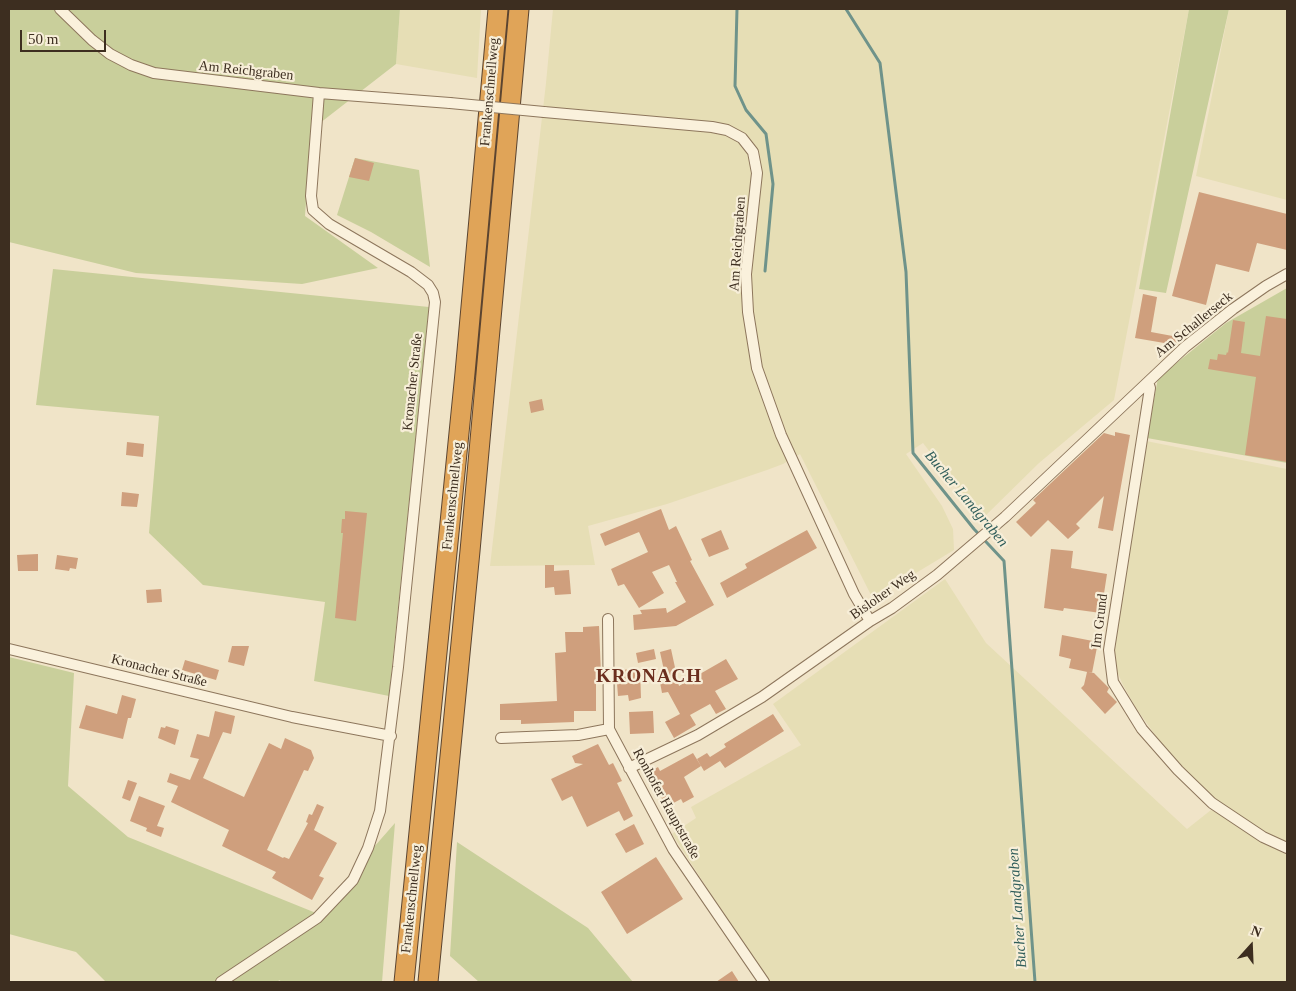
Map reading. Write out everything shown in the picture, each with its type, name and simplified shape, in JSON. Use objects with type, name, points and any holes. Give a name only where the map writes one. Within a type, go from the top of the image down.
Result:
[{"type":"highway","name":"Frankenschnellweg","points":[[404,982],[465,373],[498,9]]},
{"type":"highway","name":"Frankenschnellweg","points":[[428,982],[471,541],[519,9]]},
{"type":"street","name":"Am Reichgraben","points":[[60,9],[92,40],[110,54],[131,65],[154,73],[319,93],[712,127],[727,130],[742,138],[753,152],[757,173],[746,274],[748,312],[757,368],[781,435],[854,594],[870,621]]},
{"type":"street","name":"Kronacher Straße","points":[[221,982],[317,918],[353,880],[368,848],[380,811],[390,736],[435,302],[428,285],[423,281],[329,224],[313,210],[311,196],[319,93]]},
{"type":"street","name":"Am Schallerseck","points":[[1123,404],[1185,348],[1233,309],[1287,274]]},
{"type":"street","name":"Im Grund","points":[[1148,382],[1150,388],[1109,650],[1113,682],[1142,729],[1178,770],[1212,803],[1263,837],[1287,848]]},
{"type":"street","name":"Bisloher Weg","points":[[629,768],[698,736],[762,697],[870,621],[892,608],[988,532],[1123,404]]},
{"type":"street","name":"Ronhofer Hauptstraße","points":[[608,619],[609,729],[672,849],[764,982]]},
{"type":"street","name":"Kronacher Straße","points":[[9,648],[292,717],[390,736]]},
{"type":"street","points":[[501,738],[578,735],[609,729]]},
{"type":"shaded area","points":[[400,9],[481,9],[477,78],[396,64]]},
{"type":"shaded area","points":[[553,9],[1189,9],[1114,400],[1039,463],[982,519],[923,443],[906,454],[942,506],[953,529],[954,550],[873,599],[800,454],[783,464],[667,504],[588,526],[595,565],[490,566]]},
{"type":"shaded area","points":[[1229,9],[1287,9],[1287,200],[1196,176]]},
{"type":"shaded area","points":[[1146,441],[1287,469],[1287,843],[1265,833],[1216,800],[1186,773],[1136,708],[1116,669],[1113,645]]},
{"type":"shaded area","points":[[945,579],[986,643],[1187,829],[1211,810],[1287,846],[1287,982],[768,982],[672,834],[696,818],[691,807],[801,745],[773,704]]},
{"type":"green space","points":[[9,9],[400,9],[396,64],[311,130],[305,216],[378,268],[302,284],[136,273],[9,242]]},
{"type":"green space","points":[[1189,9],[1229,9],[1166,293],[1139,289]]},
{"type":"green space","points":[[355,158],[419,170],[430,267],[371,232],[337,215]]},
{"type":"green space","points":[[53,269],[429,307],[389,696],[314,681],[325,602],[203,585],[149,533],[159,416],[36,405]]},
{"type":"green space","points":[[1287,288],[1287,463],[1147,438],[1158,378],[1226,323]]},
{"type":"green space","points":[[9,657],[74,673],[68,786],[128,837],[316,913],[395,823],[382,982],[282,982],[279,980],[278,982],[106,982],[76,952],[9,934]]},
{"type":"green space","points":[[457,842],[588,928],[633,982],[479,982],[450,956]]},
{"type":"building","points":[[355,158],[374,163],[369,181],[349,177]]},
{"type":"building","points":[[1199,192],[1287,214],[1287,250],[1257,243],[1249,272],[1216,264],[1206,305],[1172,296]]},
{"type":"building","points":[[1143,294],[1157,297],[1151,332],[1178,337],[1176,345],[1135,338]]},
{"type":"building","points":[[1266,316],[1287,319],[1287,462],[1245,455],[1256,377],[1208,369],[1210,359],[1217,360],[1218,354],[1226,355],[1228,353],[1233,320],[1245,322],[1241,353],[1260,356]]},
{"type":"building","points":[[542,399],[544,410],[531,413],[529,402]]},
{"type":"building","points":[[1115,432],[1130,435],[1113,531],[1098,528],[1104,496],[1076,524],[1080,528],[1068,539],[1048,520],[1031,537],[1016,522],[1036,503],[1033,500],[1104,433],[1115,436]]},
{"type":"building","points":[[127,442],[144,444],[143,457],[126,455]]},
{"type":"building","points":[[122,492],[139,494],[137,507],[121,506]]},
{"type":"building","points":[[661,509],[669,530],[676,526],[692,560],[690,561],[714,605],[676,626],[634,630],[633,615],[642,614],[640,610],[666,608],[667,613],[686,602],[675,582],[677,582],[669,565],[652,572],[664,593],[639,608],[624,584],[618,586],[611,569],[648,552],[639,532],[605,546],[600,534]]},
{"type":"building","points":[[345,511],[367,513],[356,621],[335,618],[343,533],[341,533],[342,519],[345,519]]},
{"type":"building","points":[[721,530],[729,549],[709,557],[701,539]]},
{"type":"building","points":[[807,530],[817,548],[727,598],[720,583],[747,568],[745,564]]},
{"type":"building","points":[[1051,549],[1073,551],[1071,568],[1107,574],[1101,613],[1064,608],[1063,611],[1044,608]]},
{"type":"building","points":[[38,554],[38,571],[18,571],[17,555]]},
{"type":"building","points":[[57,555],[78,558],[76,569],[70,568],[69,571],[55,569]]},
{"type":"building","points":[[545,565],[554,565],[554,571],[569,570],[571,594],[555,595],[554,587],[545,588]]},
{"type":"building","points":[[161,589],[162,602],[147,603],[146,590]]},
{"type":"building","points":[[599,626],[601,674],[596,674],[596,711],[574,711],[574,722],[521,724],[521,720],[500,720],[500,704],[557,701],[555,653],[566,652],[565,632],[583,632],[583,627]]},
{"type":"building","points":[[1062,635],[1098,642],[1092,673],[1069,668],[1071,659],[1059,656]]},
{"type":"building","points":[[232,646],[249,646],[244,666],[228,662]]},
{"type":"building","points":[[654,649],[656,659],[638,663],[636,653]]},
{"type":"building","points":[[671,649],[679,686],[726,659],[738,679],[715,691],[726,709],[716,714],[710,704],[690,715],[696,725],[674,738],[665,722],[680,714],[668,692],[662,693],[659,677],[665,675],[660,652]]},
{"type":"building","points":[[185,660],[219,670],[216,680],[182,670]]},
{"type":"building","points":[[640,669],[641,698],[629,701],[628,695],[618,696],[616,670]]},
{"type":"building","points":[[1087,672],[1094,673],[1109,688],[1107,692],[1117,702],[1105,714],[1081,688],[1084,685]]},
{"type":"building","points":[[122,695],[136,699],[131,718],[128,718],[123,739],[79,728],[86,705],[117,714]]},
{"type":"building","points":[[215,711],[235,716],[231,734],[223,732],[203,778],[244,797],[269,743],[281,749],[285,738],[311,750],[314,758],[308,771],[304,770],[267,850],[289,859],[308,823],[306,822],[309,814],[312,815],[317,804],[324,807],[314,830],[337,843],[319,876],[324,878],[312,900],[272,878],[276,872],[222,846],[229,830],[171,802],[178,786],[167,782],[170,773],[190,780],[199,759],[190,757],[197,734],[209,737]]},
{"type":"building","points":[[653,711],[654,733],[630,734],[629,712]]},
{"type":"building","points":[[773,714],[784,731],[725,768],[720,761],[704,771],[697,759],[707,753],[710,757],[726,747],[724,744]]},
{"type":"building","points":[[166,726],[179,730],[175,745],[158,738],[161,727],[165,728]]},
{"type":"building","points":[[598,744],[609,765],[613,763],[622,781],[617,783],[633,816],[624,821],[619,811],[587,827],[572,796],[562,801],[551,779],[583,764],[575,763],[572,756]]},
{"type":"building","points":[[693,753],[701,766],[684,777],[694,797],[683,803],[681,799],[666,807],[658,791],[654,793],[644,775],[658,767],[660,771]]},
{"type":"building","points":[[128,780],[137,783],[130,801],[122,798]]},
{"type":"building","points":[[139,796],[165,806],[157,826],[164,828],[161,837],[146,831],[147,828],[130,821]]},
{"type":"building","points":[[634,824],[644,844],[626,853],[615,834]]},
{"type":"building","points":[[656,857],[683,899],[627,934],[601,892]]},
{"type":"building","points":[[732,971],[739,982],[716,982]]},
{"type":"waterway","points":[[737,9],[735,86],[746,110],[766,134],[773,184],[765,271]]},
{"type":"waterway","name":"Bucher Landgraben","points":[[846,9],[880,63],[906,272],[913,453],[974,529],[1004,561],[1035,982]]},
{"type":"district","name":"KRONACH","points":[[649,677]]}]
